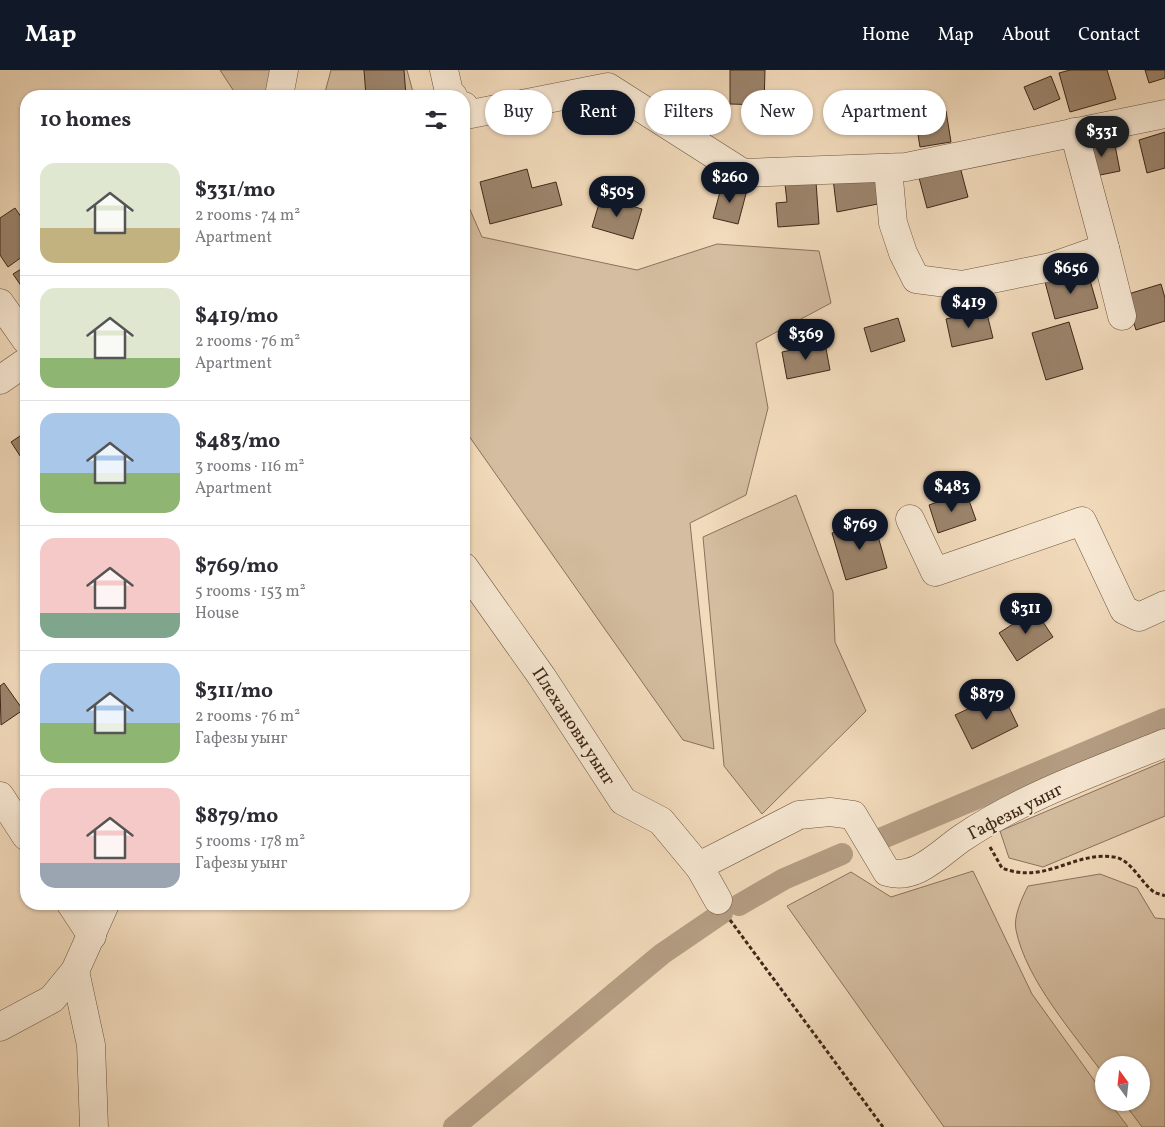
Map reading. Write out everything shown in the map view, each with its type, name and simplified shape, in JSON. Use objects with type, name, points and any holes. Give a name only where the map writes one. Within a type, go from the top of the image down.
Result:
[{"type":"street","points":[[280,90],[284,70]]},
{"type":"street","points":[[444,70],[449,90]]},
{"type":"street","points":[[470,113],[608,87],[743,173],[906,167],[1165,114]]},
{"type":"street","points":[[1074,132],[1122,316]]},
{"type":"street","points":[[888,168],[893,223],[903,253],[916,279],[962,285],[1051,267],[1104,248]]},
{"type":"street","points":[[0,303],[20,331]]},
{"type":"street","points":[[0,380],[20,366]]},
{"type":"street","points":[[910,519],[935,572],[1082,521],[1124,610],[1139,618],[1165,605]]},
{"type":"street","name":"Плехановы уынг","points":[[470,575],[542,677],[623,801],[661,821],[700,868],[718,900]]},
{"type":"street","name":"Гафезы уынг","points":[[700,868],[707,862],[799,815],[830,812],[853,815],[887,872],[900,876],[931,862],[962,838],[1038,796],[1165,743]]},
{"type":"street","points":[[0,796],[20,827]]},
{"type":"street","points":[[75,910],[92,936]]},
{"type":"street","points":[[0,1026],[52,999],[74,971],[92,936],[102,910]]},
{"type":"street","points":[[74,971],[91,1045],[94,1127]]},
{"type":"path","points":[[962,838],[982,840],[990,846],[1002,868],[1017,874],[1042,873],[1070,863],[1103,856],[1117,857],[1140,876],[1154,892],[1165,896]]},
{"type":"path","points":[[736,930],[883,1127]]},
{"type":"shaded area","points":[[220,70],[272,70],[268,90],[233,90]]},
{"type":"shaded area","points":[[331,70],[407,70],[412,90],[326,90]]},
{"type":"shaded area","points":[[470,210],[482,237],[637,270],[717,244],[819,251],[831,303],[756,343],[768,408],[746,495],[690,523],[714,749],[683,740],[470,438]]},
{"type":"shaded area","points":[[796,495],[833,592],[835,642],[866,711],[762,814],[724,766],[703,537]]},
{"type":"shaded area","points":[[1165,761],[1165,816],[1043,867],[1009,858],[1000,831]]},
{"type":"shaded area","points":[[973,871],[1032,994],[1095,1082],[1095,1111],[1116,1111],[1128,1127],[944,1127],[787,906],[851,872],[891,897]]},
{"type":"shaded area","points":[[1100,874],[1137,888],[1155,918],[1165,919],[1165,1127],[1142,1127],[1130,1111],[1150,1111],[1150,1056],[1095,1056],[1095,1063],[1040,987],[1021,949],[1015,925],[1021,902],[1028,886]]},
{"type":"building","points":[[364,70],[404,70],[406,90],[366,90]]},
{"type":"building","points":[[730,70],[765,70],[764,90],[741,90],[741,104],[731,104]]},
{"type":"building","points":[[1070,70],[1107,70],[1116,99],[1070,112],[1059,73]]},
{"type":"building","points":[[1145,70],[1165,70],[1165,78],[1149,83]]},
{"type":"building","points":[[1051,76],[1060,99],[1034,110],[1024,87]]},
{"type":"building","points":[[946,111],[951,142],[920,147],[918,135],[946,135]]},
{"type":"building","points":[[1165,132],[1165,168],[1147,173],[1139,140]]},
{"type":"building","points":[[1114,140],[1120,171],[1090,177],[1084,146]]},
{"type":"building","points":[[876,162],[883,203],[837,212],[832,170]]},
{"type":"building","points":[[959,163],[968,197],[927,208],[918,174]]},
{"type":"building","points":[[527,169],[532,188],[556,182],[562,205],[490,224],[480,182]]},
{"type":"building","points":[[816,182],[819,224],[778,227],[776,203],[787,202],[785,184]]},
{"type":"building","points":[[722,184],[747,190],[738,224],[713,218]]},
{"type":"building","points":[[601,197],[642,209],[633,239],[592,227]]},
{"type":"building","points":[[15,208],[20,215],[20,258],[8,267],[0,255],[0,218]]},
{"type":"building","points":[[20,270],[20,284],[13,274]]},
{"type":"building","points":[[1087,270],[1098,308],[1055,319],[1045,282]]},
{"type":"building","points":[[1161,284],[1165,298],[1165,321],[1136,330],[1125,295]]},
{"type":"building","points":[[986,310],[993,338],[952,347],[946,319]]},
{"type":"building","points":[[898,318],[905,341],[871,352],[864,328]]},
{"type":"building","points":[[1069,322],[1083,369],[1046,380],[1032,333]]},
{"type":"building","points":[[825,343],[830,370],[787,379],[782,352]]},
{"type":"building","points":[[20,436],[20,456],[11,442]]},
{"type":"building","points":[[966,492],[976,520],[938,533],[929,505]]},
{"type":"building","points":[[874,522],[887,568],[846,580],[832,533]]},
{"type":"building","points":[[1035,610],[1053,637],[1017,661],[999,633]]},
{"type":"building","points":[[4,683],[20,706],[20,712],[1,725],[0,686]]},
{"type":"building","points":[[1002,693],[1018,726],[972,749],[955,715]]},
{"type":"waterway","points":[[873,842],[1165,719]]},
{"type":"waterway","points":[[739,905],[784,879],[842,854]]},
{"type":"waterway","points":[[454,1127],[662,954],[722,913]]}]
